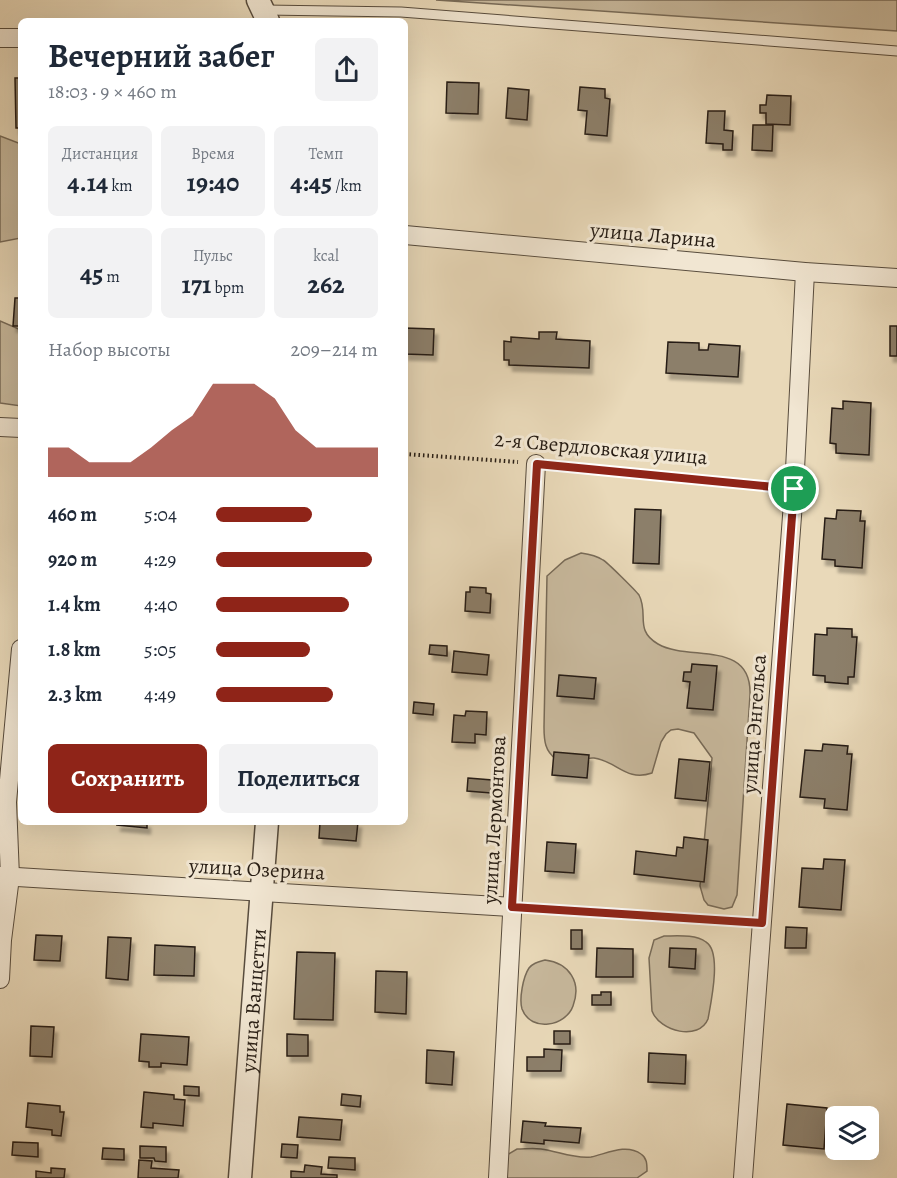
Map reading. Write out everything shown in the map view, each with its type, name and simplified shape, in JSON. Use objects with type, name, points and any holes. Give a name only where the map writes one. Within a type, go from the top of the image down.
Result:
[{"type":"street","points":[[0,38],[18,38]]},
{"type":"street","name":"улица Ларина","points":[[408,235],[805,273],[897,278]]},
{"type":"street","name":"улица Энгельса","points":[[743,1178],[794,489],[805,273]]},
{"type":"street","points":[[0,427],[18,428]]},
{"type":"street","name":"улица Лермонтова","points":[[498,1178],[537,464]]},
{"type":"street","points":[[0,979],[7,802],[18,682]]},
{"type":"street","name":"улица Ванцетти","points":[[240,1178],[267,825]]},
{"type":"street","name":"улица Озерина","points":[[5,876],[512,907]]},
{"type":"lane","points":[[263,10],[401,12],[897,51]]},
{"type":"path","name":"2-я Свердловская улица","points":[[408,454],[537,464],[794,489]]},
{"type":"path","points":[[512,907],[762,923]]},
{"type":"shaded area","points":[[436,0],[897,0],[897,31]]},
{"type":"shaded area","points":[[0,136],[18,143],[18,239],[0,242]]},
{"type":"shaded area","points":[[0,321],[18,329],[18,406],[0,403]]},
{"type":"shaded area","points":[[581,553],[603,560],[639,595],[642,602],[644,627],[651,639],[671,649],[730,659],[741,666],[748,677],[750,695],[737,895],[732,907],[724,909],[708,905],[700,886],[712,758],[694,733],[678,729],[666,734],[661,742],[652,773],[643,775],[628,773],[594,758],[571,761],[556,759],[547,749],[544,727],[547,576],[565,560]]},
{"type":"shaded area","points":[[664,936],[702,939],[711,947],[714,978],[708,1019],[697,1030],[688,1032],[671,1029],[656,1018],[652,1011],[649,958],[654,940]]},
{"type":"shaded area","points":[[545,960],[561,965],[567,970],[576,989],[573,1006],[569,1013],[556,1022],[540,1024],[526,1017],[521,1000],[522,988],[529,968]]},
{"type":"shaded area","points":[[517,1149],[541,1149],[572,1156],[591,1157],[629,1149],[644,1157],[647,1171],[637,1178],[501,1178],[507,1155]]},
{"type":"building","points":[[15,78],[18,78],[18,128],[16,128]]},
{"type":"building","points":[[447,82],[479,83],[478,114],[446,113]]},
{"type":"building","points":[[580,87],[605,89],[605,98],[610,99],[607,136],[585,134],[587,111],[578,110]]},
{"type":"building","points":[[508,88],[529,90],[527,120],[506,118]]},
{"type":"building","points":[[767,95],[791,96],[790,125],[766,124],[766,113],[760,113],[760,105],[766,105]]},
{"type":"building","points":[[708,111],[725,111],[724,130],[733,131],[732,150],[723,150],[723,144],[706,143]]},
{"type":"building","points":[[753,125],[773,125],[772,151],[752,150]]},
{"type":"building","points":[[15,298],[18,298],[18,326],[13,326]]},
{"type":"building","points":[[890,326],[897,326],[897,356],[890,356]]},
{"type":"building","points":[[408,328],[434,329],[433,355],[408,354]]},
{"type":"building","points":[[539,332],[557,332],[556,339],[590,341],[589,368],[509,365],[509,360],[504,360],[504,341],[511,342],[511,337],[539,339]]},
{"type":"building","points":[[668,342],[699,343],[699,350],[708,350],[709,344],[740,346],[738,377],[666,373]]},
{"type":"building","points":[[843,401],[871,403],[869,455],[836,453],[836,444],[830,443],[832,408],[843,409]]},
{"type":"building","points":[[635,509],[661,510],[659,564],[633,563]]},
{"type":"building","points":[[837,510],[861,511],[860,521],[865,521],[862,568],[835,566],[835,560],[822,559],[825,518],[836,519]]},
{"type":"building","points":[[470,587],[486,588],[486,593],[491,594],[490,613],[465,611],[466,592],[470,592]]},
{"type":"building","points":[[827,628],[852,629],[852,637],[857,637],[854,677],[848,677],[848,684],[825,682],[825,676],[813,675],[815,634],[827,635]]},
{"type":"building","points":[[430,645],[447,646],[447,656],[429,654]]},
{"type":"building","points":[[454,651],[489,655],[487,675],[452,672]]},
{"type":"building","points":[[692,664],[717,666],[713,710],[687,708],[690,682],[683,681],[684,672],[691,672]]},
{"type":"building","points":[[559,675],[596,678],[594,699],[557,696]]},
{"type":"building","points":[[414,702],[434,704],[433,715],[413,713]]},
{"type":"building","points":[[466,711],[487,712],[486,735],[475,734],[475,743],[452,742],[454,715],[465,716]]},
{"type":"building","points":[[823,744],[848,746],[847,754],[852,754],[847,810],[824,808],[825,799],[800,797],[805,750],[822,751]]},
{"type":"building","points":[[554,752],[589,755],[587,778],[552,775]]},
{"type":"building","points":[[679,759],[710,762],[706,801],[675,798]]},
{"type":"building","points":[[468,778],[492,780],[491,793],[467,791]]},
{"type":"building","points":[[117,825],[147,825],[147,828]]},
{"type":"building","points":[[320,825],[358,825],[356,841],[319,838]]},
{"type":"building","points":[[684,837],[708,840],[704,882],[634,874],[636,851],[676,856],[677,847],[683,848]]},
{"type":"building","points":[[547,842],[576,844],[574,873],[545,871]]},
{"type":"building","points":[[824,859],[845,860],[841,910],[799,907],[802,868],[823,869]]},
{"type":"building","points":[[786,927],[807,928],[806,948],[785,948]]},
{"type":"building","points":[[571,930],[582,930],[582,949],[571,949]]},
{"type":"building","points":[[36,935],[62,936],[60,961],[34,960]]},
{"type":"building","points":[[108,937],[131,938],[128,980],[106,978]]},
{"type":"building","points":[[155,945],[195,947],[194,976],[154,975]]},
{"type":"building","points":[[597,948],[633,949],[633,977],[596,977]]},
{"type":"building","points":[[670,948],[696,949],[695,969],[669,967]]},
{"type":"building","points":[[297,952],[335,953],[333,1020],[294,1019]]},
{"type":"building","points":[[376,971],[407,972],[406,1014],[375,1012]]},
{"type":"building","points":[[601,992],[611,992],[611,1005],[592,1005],[592,995],[601,995]]},
{"type":"building","points":[[31,1026],[54,1027],[52,1057],[30,1056]]},
{"type":"building","points":[[554,1031],[570,1031],[570,1044],[554,1044]]},
{"type":"building","points":[[141,1034],[189,1037],[187,1065],[161,1063],[161,1067],[149,1067],[149,1062],[139,1061]]},
{"type":"building","points":[[287,1034],[308,1035],[308,1056],[287,1056]]},
{"type":"building","points":[[544,1049],[562,1050],[561,1071],[527,1071],[527,1057],[544,1057]]},
{"type":"building","points":[[427,1050],[454,1052],[452,1085],[426,1083]]},
{"type":"building","points":[[649,1053],[686,1055],[685,1084],[648,1082]]},
{"type":"building","points":[[184,1086],[199,1087],[199,1096],[184,1095]]},
{"type":"building","points":[[144,1092],[174,1095],[174,1099],[185,1100],[183,1126],[153,1123],[153,1128],[141,1127]]},
{"type":"building","points":[[342,1094],[361,1096],[360,1107],[341,1105]]},
{"type":"building","points":[[28,1103],[60,1106],[60,1112],[64,1112],[61,1136],[52,1135],[52,1130],[26,1127]]},
{"type":"building","points":[[787,1104],[825,1108],[824,1149],[783,1145]]},
{"type":"building","points":[[299,1117],[342,1120],[340,1140],[297,1137]]},
{"type":"building","points":[[523,1121],[546,1123],[545,1126],[581,1128],[579,1143],[544,1140],[544,1144],[521,1142]]},
{"type":"building","points":[[13,1142],[38,1143],[38,1157],[12,1155]]},
{"type":"building","points":[[282,1144],[298,1145],[297,1158],[281,1157]]},
{"type":"building","points":[[140,1146],[166,1147],[166,1162],[155,1161],[154,1158],[140,1158]]},
{"type":"building","points":[[103,1148],[124,1149],[124,1160],[102,1159]]},
{"type":"building","points":[[329,1157],[355,1158],[355,1170],[328,1168]]},
{"type":"building","points":[[139,1160],[152,1161],[151,1168],[179,1170],[178,1178],[138,1178]]},
{"type":"building","points":[[305,1165],[322,1167],[321,1174],[337,1175],[337,1178],[291,1178],[291,1171],[304,1172]]},
{"type":"building","points":[[51,1168],[65,1169],[64,1178],[36,1178],[36,1171],[51,1173]]},
{"type":"route","points":[[537,464],[794,489],[762,923],[512,907],[537,464]]}]
